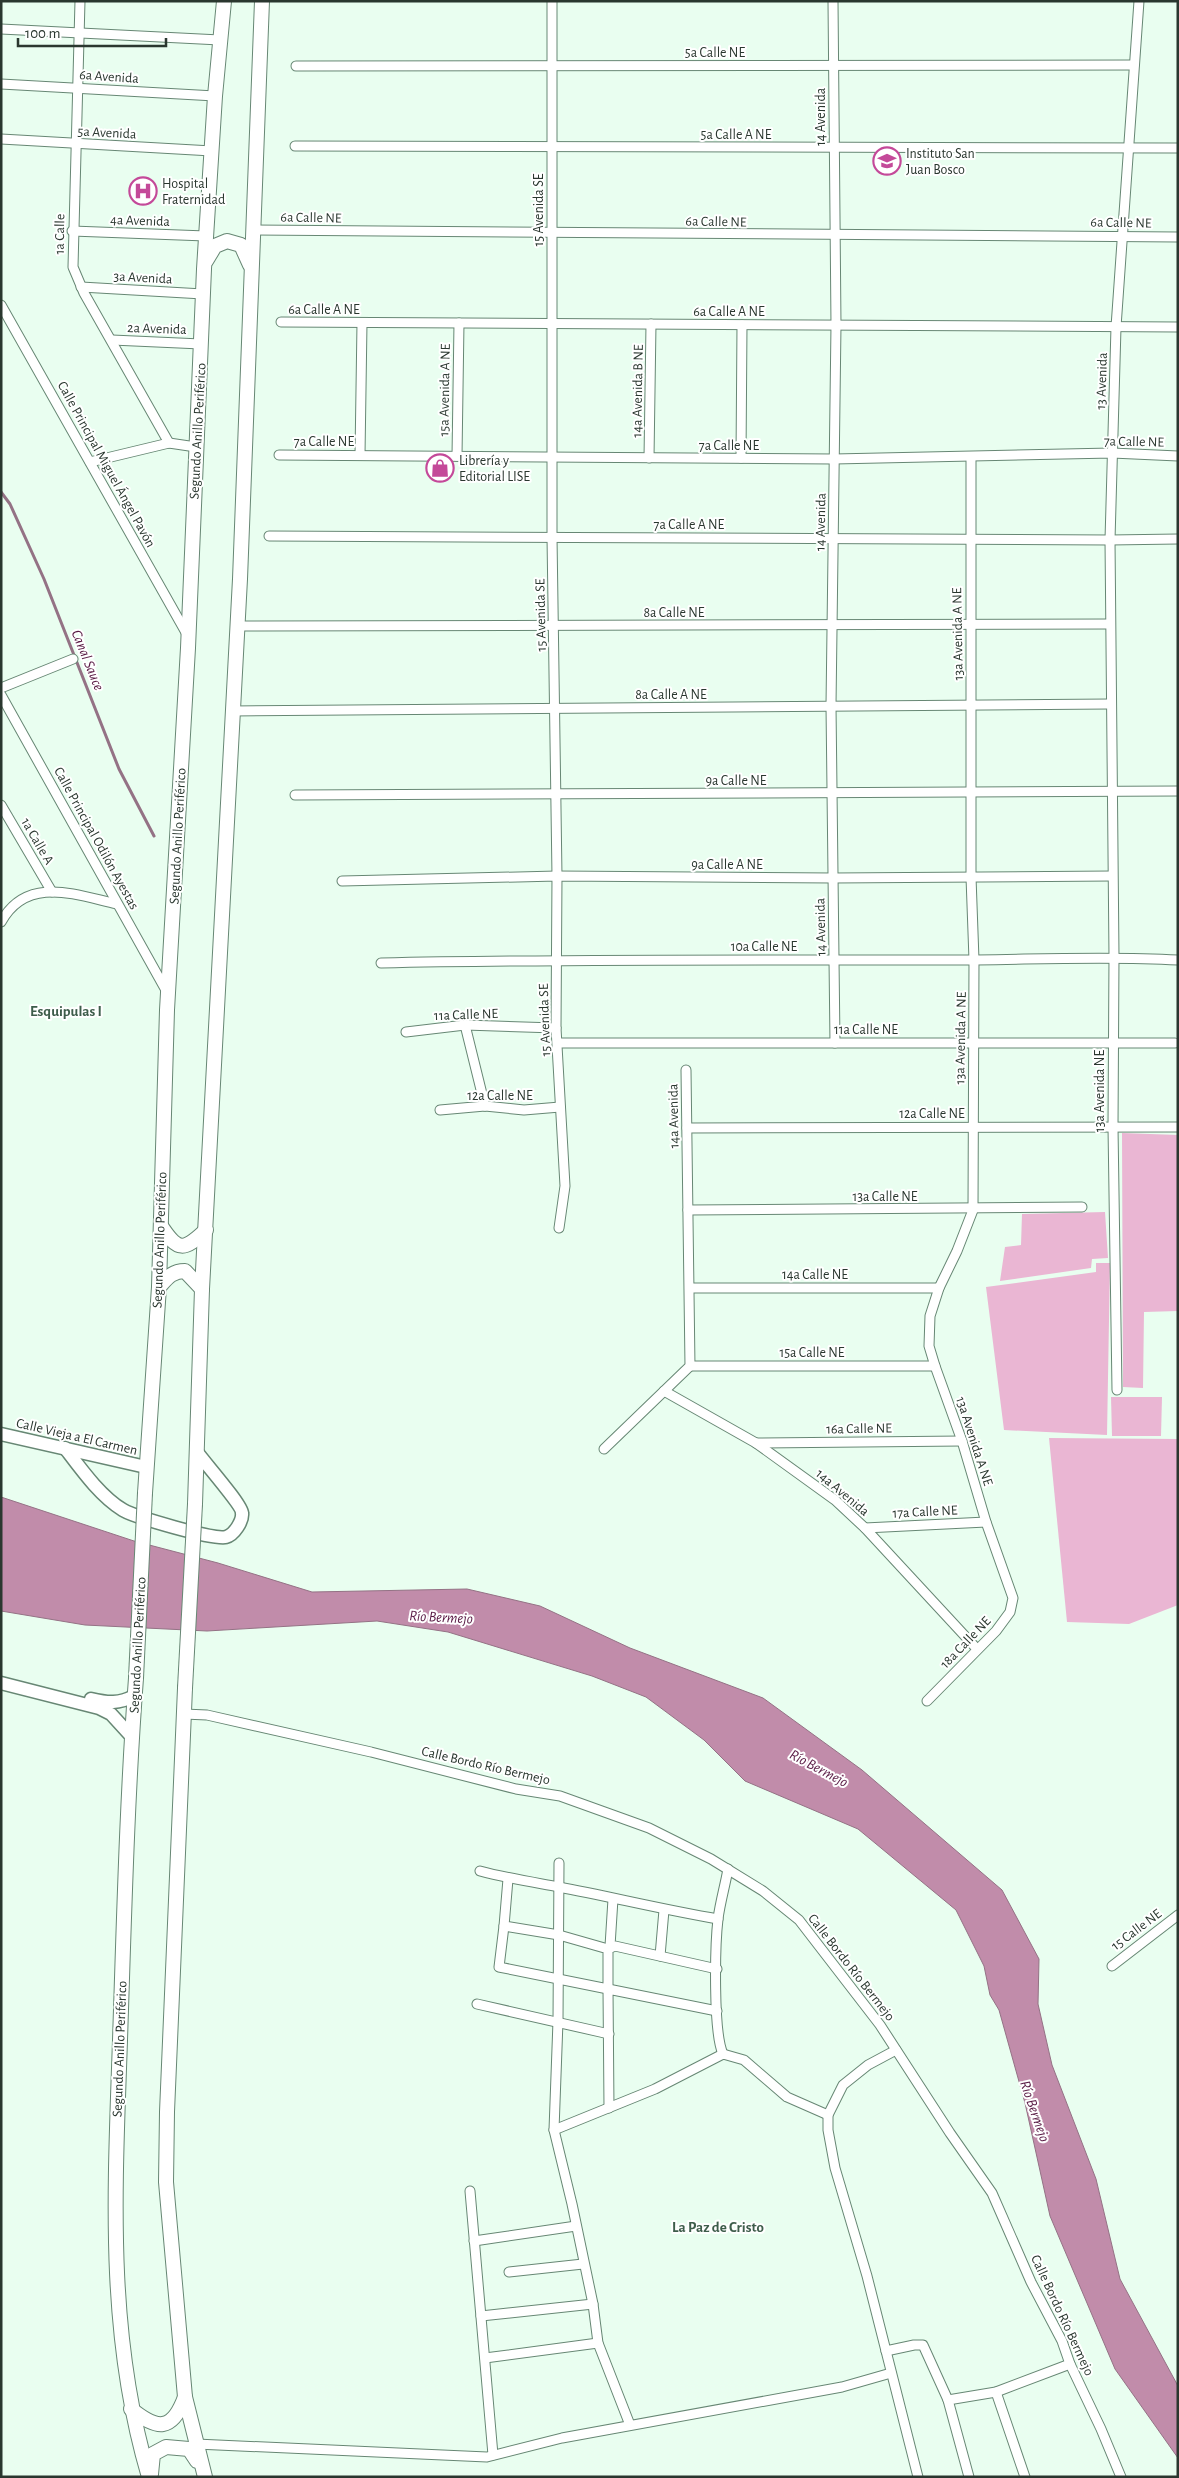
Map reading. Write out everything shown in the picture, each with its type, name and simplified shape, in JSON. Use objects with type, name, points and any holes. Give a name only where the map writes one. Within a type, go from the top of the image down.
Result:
[{"type":"main road","name":"Segundo Anillo Periférico","points":[[150,2477],[131,2409],[119,2318],[114,2192],[132,1736],[146,1467],[159,1287],[168,995],[188,636],[204,269],[215,96],[224,1]]},
{"type":"main road","points":[[203,2472],[185,2397],[166,2182],[185,1688],[195,1504],[202,1289],[238,626],[262,1]]},
{"type":"main road","points":[[204,269],[212,249],[227,241],[241,245],[249,260],[252,274]]},
{"type":"main road","points":[[161,1226],[172,1242],[178,1246],[186,1246],[206,1230]]},
{"type":"main road","points":[[159,1287],[176,1271],[185,1271],[202,1289]]},
{"type":"main road","points":[[131,2409],[147,2422],[162,2425],[179,2413],[185,2397]]},
{"type":"main road","points":[[150,2477],[153,2454],[166,2447],[189,2449],[203,2472]]},
{"type":"street","name":"1a Calle","points":[[80,1],[72,231],[73,267],[81,287],[169,443]]},
{"type":"street","name":"15 Avenida SE","points":[[552,1],[552,537],[557,876],[556,1028],[565,1186],[560,1228]]},
{"type":"street","name":"14 Avenida","points":[[833,1],[836,325],[832,793],[835,1043]]},
{"type":"street","name":"13 Avenida","points":[[1110,792],[1110,540],[1116,327],[1139,1]]},
{"type":"street","points":[[1,29],[220,40]]},
{"type":"street","name":"5a Calle NE","points":[[296,66],[1134,65]]},
{"type":"street","name":"6a Avenida","points":[[1,84],[215,96]]},
{"type":"street","name":"5a Avenida","points":[[1,139],[212,151]]},
{"type":"street","name":"5a Calle A NE","points":[[295,146],[834,148],[1129,146],[1178,148]]},
{"type":"street","name":"6a Calle NE","points":[[253,230],[834,236],[1122,235],[1178,237]]},
{"type":"street","name":"4a Avenida","points":[[72,231],[206,236]]},
{"type":"street","name":"3a Avenida","points":[[81,287],[203,294]]},
{"type":"street","name":"Calle Principal Miguel Ángel Pavón","points":[[1,305],[188,636]]},
{"type":"street","name":"6a Calle A NE","points":[[281,322],[1178,327]]},
{"type":"street","points":[[360,456],[362,322]]},
{"type":"street","name":"15a Avenida A NE","points":[[457,456],[459,323]]},
{"type":"street","name":"14a Avenida B NE","points":[[650,458],[651,324]]},
{"type":"street","points":[[741,458],[742,325]]},
{"type":"street","name":"2a Avenida","points":[[112,340],[201,344]]},
{"type":"street","points":[[90,462],[169,443],[196,447]]},
{"type":"street","name":"7a Calle NE","points":[[279,455],[834,459],[1112,453],[1178,456]]},
{"type":"street","name":"13a Avenida A NE","points":[[971,457],[971,877],[974,960],[973,1210],[930,1316],[929,1346],[934,1366],[962,1441],[986,1522],[1013,1598]]},
{"type":"street","name":"7a Calle A NE","points":[[269,536],[970,540],[1178,539]]},
{"type":"street","name":"8a Calle NE","points":[[238,626],[1110,624]]},
{"type":"street","points":[[1,688],[73,659]]},
{"type":"street","name":"Calle Principal Odilón Ayestas","points":[[1,695],[168,995]]},
{"type":"street","name":"8a Calle A NE","points":[[232,711],[1110,704]]},
{"type":"street","name":"9a Calle NE","points":[[295,795],[1178,791]]},
{"type":"street","name":"13a Avenida NE","points":[[1110,792],[1114,956],[1113,1127],[1117,1390]]},
{"type":"street","name":"1a Calle A","points":[[1,805],[52,892]]},
{"type":"street","name":"9a Calle A NE","points":[[342,881],[557,876],[834,878],[1112,876]]},
{"type":"street","points":[[1,922],[18,900],[29,894],[60,891],[117,904]]},
{"type":"street","name":"10a Calle NE","points":[[381,963],[556,960],[974,960],[1114,956],[1178,960]]},
{"type":"street","points":[[465,1025],[485,1106]]},
{"type":"street","name":"11a Calle NE","points":[[406,1032],[465,1025],[556,1028]]},
{"type":"street","name":"11a Calle NE","points":[[558,1043],[1175,1043]]},
{"type":"street","name":"14a Avenida","points":[[686,1070],[690,1366]]},
{"type":"street","name":"12a Calle NE","points":[[440,1110],[485,1106],[524,1110],[560,1107]]},
{"type":"street","name":"12a Calle NE","points":[[686,1128],[1178,1127]]},
{"type":"street","name":"13a Calle NE","points":[[688,1210],[973,1210],[1082,1207]]},
{"type":"street","name":"14a Calle NE","points":[[690,1288],[940,1288]]},
{"type":"street","points":[[604,1449],[690,1366]]},
{"type":"street","name":"15a Calle NE","points":[[690,1366],[934,1366]]},
{"type":"street","name":"14a Avenida","points":[[664,1391],[756,1443],[835,1500],[865,1528],[977,1649]]},
{"type":"street","name":"Calle Vieja a El Carmen","points":[[1,1434],[146,1467]]},
{"type":"street","name":"16a Calle NE","points":[[756,1443],[962,1441]]},
{"type":"street","points":[[65,1448],[106,1496],[121,1509],[134,1515],[200,1534],[225,1537],[230,1535],[240,1523],[242,1513],[240,1504],[217,1480],[197,1452]]},
{"type":"street","name":"17a Calle NE","points":[[865,1528],[986,1522]]},
{"type":"street","name":"18a Calle NE","points":[[928,1701],[996,1631],[1010,1612],[1013,1598]]},
{"type":"street","points":[[1,1677],[114,1703],[124,1702],[134,1696]]},
{"type":"street","points":[[1,1683],[99,1708],[115,1718],[132,1736]]},
{"type":"street","name":"Calle Bordo Río Bermejo","points":[[184,1714],[207,1715],[371,1752],[516,1789],[560,1796],[649,1828],[763,1891],[799,1920],[880,2025],[992,2193],[1032,2282],[1062,2341],[1070,2364],[1101,2429],[1120,2477]]},
{"type":"street","points":[[559,1863],[558,2021],[554,2130],[593,2304],[598,2343],[630,2426]]},
{"type":"street","points":[[723,2054],[719,2046],[717,2011],[718,1919],[728,1870]]},
{"type":"street","points":[[480,1871],[508,1879],[559,1887],[664,1910],[718,1919]]},
{"type":"street","points":[[508,1879],[499,1967],[717,2011]]},
{"type":"street","points":[[609,2108],[609,1947],[614,1899]]},
{"type":"street","points":[[660,1956],[664,1910]]},
{"type":"street","name":"15 Calle NE","points":[[1112,1966],[1178,1915]]},
{"type":"street","points":[[504,1926],[559,1935],[717,1969]]},
{"type":"street","points":[[477,2004],[609,2034]]},
{"type":"street","points":[[896,2050],[868,2065],[843,2085],[828,2115],[828,2130],[835,2168],[886,2351],[918,2477]]},
{"type":"street","points":[[554,2130],[655,2089],[723,2054],[744,2060],[787,2097],[828,2115]]},
{"type":"street","points":[[470,2191],[493,2455]]},
{"type":"street","points":[[474,2240],[576,2226]]},
{"type":"street","points":[[509,2272],[583,2264]]},
{"type":"street","points":[[481,2316],[593,2304]]},
{"type":"street","points":[[485,2358],[598,2343]]},
{"type":"street","points":[[886,2351],[914,2344],[923,2345],[948,2400],[969,2477]]},
{"type":"street","points":[[948,2400],[996,2392],[1070,2364]]},
{"type":"street","points":[[196,2444],[493,2455],[562,2438],[842,2387],[892,2374]]},
{"type":"street","points":[[996,2392],[1025,2477]]},
{"type":"shaded area","points":[[1122,1133],[1178,1135],[1178,1311],[1144,1312],[1143,1388],[1123,1387]]},
{"type":"shaded area","points":[[1105,1212],[1108,1258],[1092,1259],[1091,1268],[1000,1281],[1005,1247],[1021,1245],[1022,1214]]},
{"type":"shaded area","points":[[1096,1263],[1110,1263],[1107,1435],[1004,1430],[986,1287],[1096,1272]]},
{"type":"shaded area","points":[[1111,1397],[1162,1397],[1161,1436],[1112,1436]]},
{"type":"shaded area","points":[[1049,1438],[1178,1439],[1178,1605],[1129,1624],[1067,1622]]},
{"type":"water","name":"Río Bermejo","points":[[1,1497],[134,1541],[218,1563],[312,1592],[467,1589],[540,1606],[630,1648],[763,1698],[862,1770],[1002,1890],[1039,1959],[1038,2004],[1052,2065],[1096,2179],[1120,2279],[1178,2386],[1178,2458],[1115,2369],[1050,2216],[1025,2103],[999,2010],[990,1995],[984,1966],[956,1910],[858,1829],[745,1781],[704,1740],[646,1697],[592,1676],[448,1632],[377,1621],[207,1631],[85,1625],[1,1611]]},
{"type":"waterway","name":"Canal Sauce","points":[[1,492],[10,504],[44,579],[119,769],[154,836]]},
{"type":"place","name":"Instituto San Juan Bosco","points":[[887,161]]},
{"type":"place","name":"Hospital Fraternidad","points":[[143,191]]},
{"type":"place","name":"Librería y Editorial LISE","points":[[440,468]]},
{"type":"district","name":"Esquipulas I","points":[[66,1011]]},
{"type":"district","name":"La Paz de Cristo","points":[[718,2227]]}]
